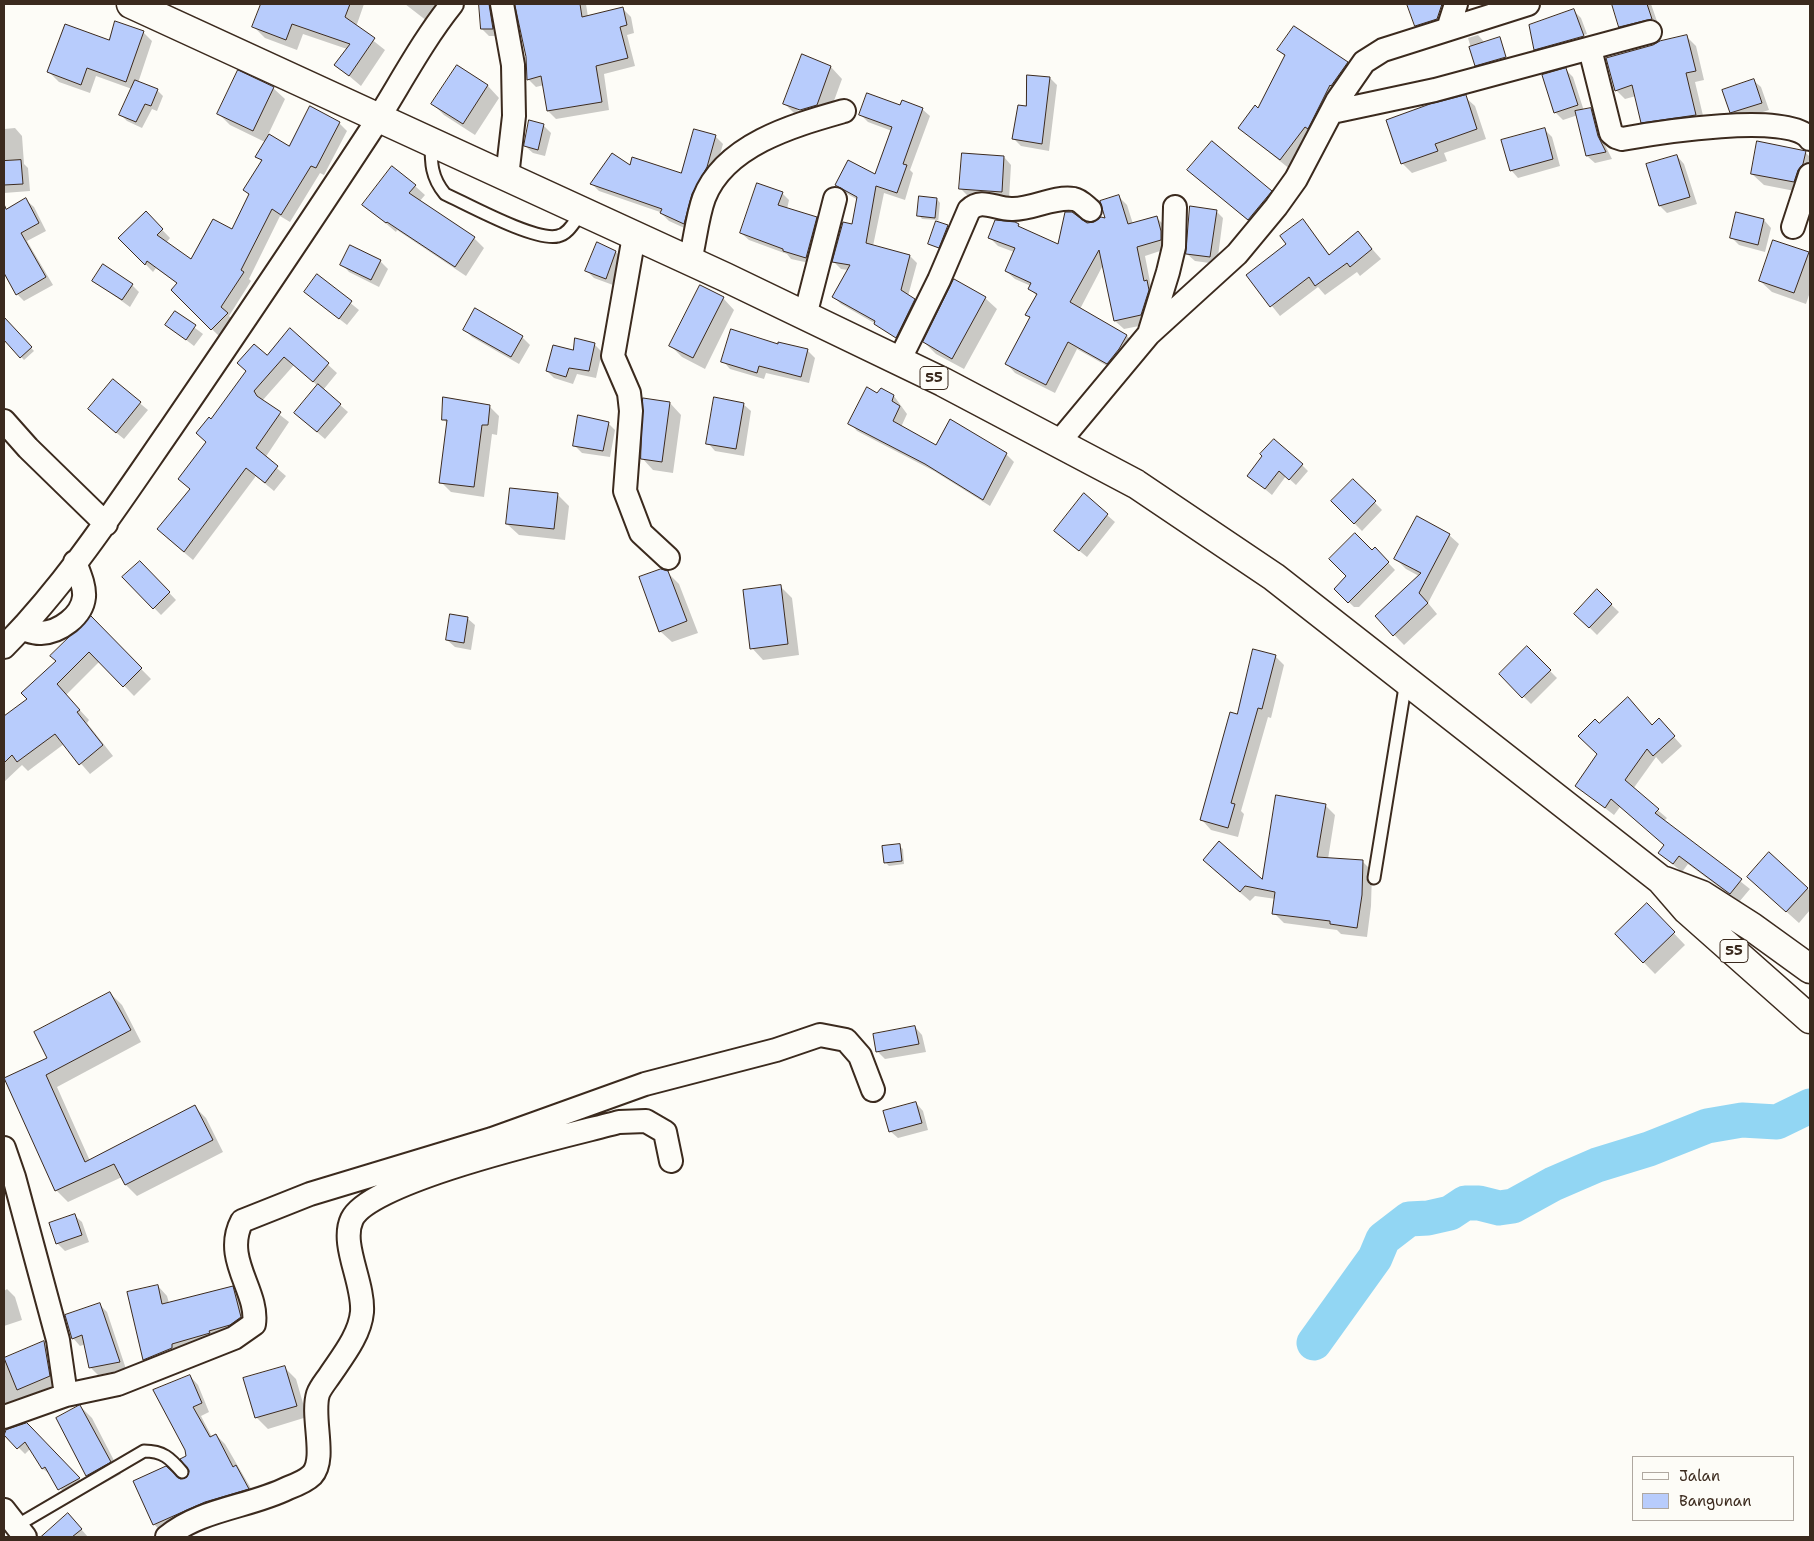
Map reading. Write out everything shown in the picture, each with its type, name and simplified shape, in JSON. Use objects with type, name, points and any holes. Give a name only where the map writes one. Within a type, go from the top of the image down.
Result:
[{"type":"highway","name":"55","points":[[131,4],[690,261],[899,361],[1059,442],[1136,484],[1274,577],[1661,880],[1687,910],[1810,1019]]},
{"type":"highway","name":"55","points":[[1661,880],[1702,895],[1752,927],[1810,969]]},
{"type":"street","points":[[4,647],[22,629],[106,524],[276,274],[378,118],[430,31],[452,4]]},
{"type":"street","points":[[502,4],[513,65],[514,116],[507,177]]},
{"type":"street","points":[[1448,29],[1456,4]]},
{"type":"street","points":[[1059,442],[1149,334],[1237,254],[1276,207],[1296,179],[1332,112],[1364,62],[1383,50],[1528,4]]},
{"type":"street","points":[[1332,112],[1435,90],[1650,32]]},
{"type":"street","points":[[1590,49],[1611,133],[1616,137],[1622,139],[1687,128],[1772,125],[1790,128],[1808,135],[1810,139]]},
{"type":"street","points":[[690,261],[704,197],[718,175],[742,152],[770,135],[844,111]]},
{"type":"street","points":[[1793,227],[1810,175]]},
{"type":"street","points":[[805,316],[835,199]]},
{"type":"street","points":[[899,361],[939,280],[969,210],[975,204],[982,203],[1012,209],[1056,200],[1077,199],[1090,210]]},
{"type":"street","points":[[1149,334],[1174,246],[1175,206]]},
{"type":"street","points":[[634,236],[613,356],[629,394],[630,411],[625,491],[641,533],[668,558]]},
{"type":"street","points":[[4,421],[28,448],[106,524]]},
{"type":"street","points":[[22,629],[41,633],[63,626],[78,614],[84,597],[82,581],[75,562]]},
{"type":"street","points":[[4,1417],[66,1395],[118,1384],[234,1338],[254,1324],[256,1312],[238,1261],[236,1232],[242,1221],[310,1194],[492,1139],[646,1084],[776,1050],[820,1034],[846,1040],[860,1056],[873,1090]]},
{"type":"street","points":[[166,1537],[192,1521],[276,1494],[312,1476],[316,1469],[320,1446],[314,1415],[318,1393],[351,1344],[362,1312],[359,1277],[349,1244],[348,1230],[352,1218],[361,1208],[393,1189],[448,1169],[619,1122],[646,1121],[665,1132],[671,1161]]},
{"type":"street","points":[[4,1148],[14,1177],[58,1340],[66,1395]]},
{"type":"lane","points":[[431,142],[431,168],[436,183],[445,194],[539,236],[557,237],[567,232],[582,212]]},
{"type":"lane","points":[[1374,878],[1406,679]]},
{"type":"lane","points":[[15,1525],[144,1451],[157,1451],[170,1458],[182,1472]]},
{"type":"building","points":[[261,4],[350,4],[345,17],[375,38],[349,76],[334,65],[350,44],[292,24],[286,40],[252,27]]},
{"type":"building","points":[[479,4],[489,4],[493,29],[481,29]]},
{"type":"building","points":[[515,4],[580,4],[582,17],[623,7],[627,25],[620,27],[628,58],[596,66],[602,102],[547,111],[541,76],[527,80],[526,57]]},
{"type":"building","points":[[1407,4],[1442,4],[1437,19],[1415,26]]},
{"type":"building","points":[[1612,4],[1647,4],[1652,19],[1619,27]]},
{"type":"building","points":[[1574,9],[1584,36],[1534,50],[1529,25]]},
{"type":"building","points":[[115,21],[144,31],[126,82],[87,68],[81,85],[47,72],[65,24],[109,40]]},
{"type":"building","points":[[1294,26],[1348,62],[1330,85],[1308,129],[1305,127],[1280,160],[1238,128],[1255,105],[1258,108],[1285,55],[1277,50]]},
{"type":"building","points":[[1687,35],[1696,71],[1686,73],[1696,115],[1641,123],[1632,85],[1615,91],[1606,58],[1653,45],[1660,41]]},
{"type":"building","points":[[1500,37],[1506,57],[1475,66],[1469,47]]},
{"type":"building","points":[[802,54],[831,66],[817,105],[800,110],[783,104]]},
{"type":"building","points":[[457,65],[488,85],[463,124],[431,104]]},
{"type":"building","points":[[1566,68],[1578,105],[1554,113],[1542,75]]},
{"type":"building","points":[[238,70],[274,87],[253,131],[217,114]]},
{"type":"building","points":[[1027,75],[1050,77],[1042,144],[1012,139],[1018,105],[1026,106]]},
{"type":"building","points":[[1754,79],[1762,103],[1730,113],[1722,90]]},
{"type":"building","points":[[135,80],[158,89],[151,106],[145,104],[136,122],[119,115]]},
{"type":"building","points":[[867,93],[900,105],[902,100],[923,108],[903,164],[907,165],[897,193],[876,186],[866,243],[910,255],[901,290],[915,299],[896,338],[874,324],[875,321],[832,297],[850,265],[832,262],[843,222],[852,224],[857,197],[835,185],[848,160],[875,174],[892,127],[859,115]]},
{"type":"building","points":[[1466,95],[1477,129],[1435,144],[1438,151],[1401,164],[1386,120],[1430,104]]},
{"type":"building","points":[[310,106],[340,122],[316,168],[311,166],[281,215],[272,209],[241,270],[244,272],[221,307],[228,313],[211,330],[171,290],[177,283],[147,261],[145,265],[118,238],[146,211],[163,229],[157,235],[191,259],[213,219],[232,229],[249,194],[243,190],[262,160],[255,157],[269,134],[289,146]]},
{"type":"building","points":[[1591,108],[1598,136],[1606,152],[1586,156],[1575,111]]},
{"type":"building","points":[[529,120],[544,124],[538,150],[524,146]]},
{"type":"building","points":[[1545,128],[1553,159],[1510,171],[1501,140]]},
{"type":"building","points":[[694,129],[716,135],[707,167],[692,194],[684,224],[660,213],[662,209],[590,184],[612,153],[630,165],[632,157],[681,173]]},
{"type":"building","points":[[1212,141],[1272,191],[1248,220],[1187,170]]},
{"type":"building","points":[[1757,141],[1806,151],[1803,164],[1798,170],[1794,182],[1751,174]]},
{"type":"building","points":[[962,153],[1004,156],[1002,192],[959,189]]},
{"type":"building","points":[[1677,155],[1690,197],[1659,206],[1646,164]]},
{"type":"building","points":[[21,160],[23,184],[4,185],[4,161]]},
{"type":"building","points":[[392,166],[416,185],[409,193],[475,237],[455,267],[386,223],[362,205]]},
{"type":"building","points":[[757,183],[783,192],[778,205],[817,217],[806,258],[783,251],[783,249],[740,233]]},
{"type":"building","points":[[1119,195],[1128,224],[1157,216],[1161,231],[1161,240],[1137,247],[1144,281],[1147,280],[1149,290],[1141,315],[1114,321],[1099,250],[1070,302],[1127,335],[1119,349],[1107,364],[1068,342],[1046,385],[1005,364],[1030,317],[1025,315],[1037,294],[1028,289],[1031,283],[1005,271],[1015,248],[988,238],[995,220],[1015,222],[1019,224],[1018,226],[1058,244],[1065,212],[1072,212],[1087,223],[1094,222],[1101,217],[1105,218],[1100,201]]},
{"type":"building","points":[[919,196],[937,198],[935,218],[917,216]]},
{"type":"building","points":[[26,198],[39,223],[21,233],[46,277],[16,295],[4,273],[4,204],[6,209]]},
{"type":"building","points":[[1190,206],[1217,210],[1210,257],[1186,254]]},
{"type":"building","points":[[1736,212],[1764,219],[1758,245],[1730,238]]},
{"type":"building","points":[[1303,219],[1329,255],[1358,231],[1372,249],[1350,267],[1347,263],[1315,286],[1309,277],[1270,307],[1246,275],[1286,244],[1280,236]]},
{"type":"building","points":[[936,221],[948,225],[939,248],[928,244]]},
{"type":"building","points":[[1773,240],[1809,252],[1794,293],[1759,281]]},
{"type":"building","points":[[597,242],[616,251],[606,279],[585,271]]},
{"type":"building","points":[[350,245],[381,260],[371,280],[340,265]]},
{"type":"building","points":[[103,264],[133,284],[122,300],[92,281]]},
{"type":"building","points":[[317,274],[352,301],[339,319],[304,292]]},
{"type":"building","points":[[954,279],[986,297],[952,359],[923,342]]},
{"type":"building","points":[[700,285],[724,297],[693,358],[669,346]]},
{"type":"building","points":[[475,308],[523,336],[511,357],[463,330]]},
{"type":"building","points":[[175,311],[196,325],[186,340],[165,325]]},
{"type":"building","points":[[4,317],[32,347],[20,358],[4,340]]},
{"type":"building","points":[[290,328],[329,363],[313,382],[284,357],[254,391],[257,396],[281,412],[256,448],[278,466],[265,483],[246,468],[184,552],[157,529],[190,489],[178,479],[206,442],[196,433],[209,417],[211,419],[246,371],[237,363],[254,344],[267,355]]},
{"type":"building","points":[[731,329],[778,344],[778,342],[808,349],[801,377],[759,366],[757,373],[721,362]]},
{"type":"building","points":[[575,338],[595,343],[589,371],[569,368],[566,377],[546,371],[553,345],[573,350]]},
{"type":"building","points":[[113,379],[141,402],[116,433],[88,409]]},
{"type":"building","points":[[318,384],[341,404],[317,432],[294,413]]},
{"type":"building","points":[[867,387],[877,393],[881,388],[894,395],[892,401],[900,406],[893,421],[936,445],[950,419],[1007,453],[983,500],[925,464],[848,424]]},
{"type":"building","points":[[443,397],[490,405],[488,425],[482,425],[474,487],[439,483],[447,420],[442,420]]},
{"type":"building","points":[[714,397],[744,403],[736,449],[706,444]]},
{"type":"building","points":[[643,398],[670,402],[662,462],[641,459]]},
{"type":"building","points":[[578,415],[609,422],[603,451],[573,446]]},
{"type":"building","points":[[1274,439],[1303,464],[1289,480],[1279,471],[1265,489],[1247,476],[1262,456],[1260,454]]},
{"type":"building","points":[[1353,479],[1376,501],[1354,524],[1331,501]]},
{"type":"building","points":[[510,488],[558,493],[554,529],[506,524]]},
{"type":"building","points":[[1084,493],[1108,514],[1079,551],[1054,531]]},
{"type":"building","points":[[1417,516],[1450,534],[1419,593],[1428,603],[1393,636],[1375,616],[1421,573],[1394,559]]},
{"type":"building","points":[[1355,533],[1372,550],[1375,547],[1389,562],[1348,603],[1334,589],[1346,576],[1329,559]]},
{"type":"building","points":[[140,561],[170,592],[153,609],[122,577]]},
{"type":"building","points":[[661,569],[668,571],[687,621],[659,632],[639,577]]},
{"type":"building","points":[[781,585],[788,644],[750,649],[743,590]]},
{"type":"building","points":[[1597,589],[1612,604],[1589,628],[1574,614]]},
{"type":"building","points":[[450,614],[468,617],[464,643],[446,640]]},
{"type":"building","points":[[91,616],[142,668],[123,687],[89,652],[57,684],[80,710],[77,712],[103,745],[79,765],[55,734],[17,762],[12,755],[4,763],[4,716],[27,699],[21,693],[56,661],[50,656]]},
{"type":"building","points":[[1527,646],[1551,670],[1522,698],[1499,674]]},
{"type":"building","points":[[1253,649],[1276,655],[1262,709],[1258,708],[1231,803],[1235,804],[1228,828],[1200,820],[1230,712],[1237,714]]},
{"type":"building","points":[[1628,697],[1652,725],[1659,718],[1675,736],[1653,756],[1647,749],[1625,780],[1659,809],[1655,813],[1742,879],[1730,894],[1679,856],[1673,864],[1658,853],[1664,845],[1611,799],[1605,808],[1575,786],[1597,754],[1578,736],[1595,719],[1599,723]]},
{"type":"building","points":[[1276,795],[1326,804],[1317,857],[1363,860],[1362,895],[1357,928],[1330,924],[1330,921],[1272,914],[1275,892],[1245,886],[1240,892],[1203,860],[1219,841],[1262,879]]},
{"type":"building","points":[[900,844],[902,861],[884,863],[882,846]]},
{"type":"building","points":[[1769,852],[1808,888],[1786,912],[1747,877]]},
{"type":"building","points":[[1647,903],[1675,932],[1643,963],[1615,934]]},
{"type":"building","points":[[110,992],[131,1030],[46,1075],[85,1162],[195,1105],[213,1140],[125,1185],[114,1164],[55,1191],[4,1078],[47,1058],[34,1032]]},
{"type":"building","points":[[915,1026],[919,1044],[876,1052],[873,1034]]},
{"type":"building","points":[[916,1102],[922,1123],[889,1132],[883,1111]]},
{"type":"building","points":[[75,1214],[82,1235],[56,1244],[49,1223]]},
{"type":"building","points":[[158,1285],[162,1304],[233,1286],[241,1317],[230,1325],[209,1331],[210,1333],[172,1344],[172,1348],[143,1360],[127,1292]]},
{"type":"building","points":[[100,1303],[120,1362],[89,1368],[82,1335],[72,1339],[65,1315]]},
{"type":"building","points":[[44,1341],[50,1376],[17,1390],[4,1358]]},
{"type":"building","points":[[285,1366],[297,1406],[255,1418],[243,1378]]},
{"type":"building","points":[[190,1375],[202,1403],[193,1407],[210,1437],[216,1434],[233,1467],[236,1465],[249,1489],[205,1502],[153,1525],[133,1481],[166,1466],[180,1479],[187,1477],[189,1471],[180,1459],[186,1456],[185,1450],[153,1390]]},
{"type":"building","points":[[80,1405],[111,1462],[86,1476],[56,1418]]},
{"type":"building","points":[[27,1423],[80,1478],[58,1490],[45,1467],[42,1469],[25,1442],[17,1449],[4,1435],[6,1430]]},
{"type":"building","points":[[68,1513],[82,1529],[72,1537],[41,1537]]},
{"type":"waterway","points":[[1314,1343],[1375,1258],[1383,1239],[1409,1219],[1428,1218],[1450,1213],[1465,1203],[1479,1203],[1499,1208],[1513,1206],[1553,1184],[1597,1165],[1649,1149],[1707,1126],[1742,1120],[1777,1122],[1810,1106]]}]
